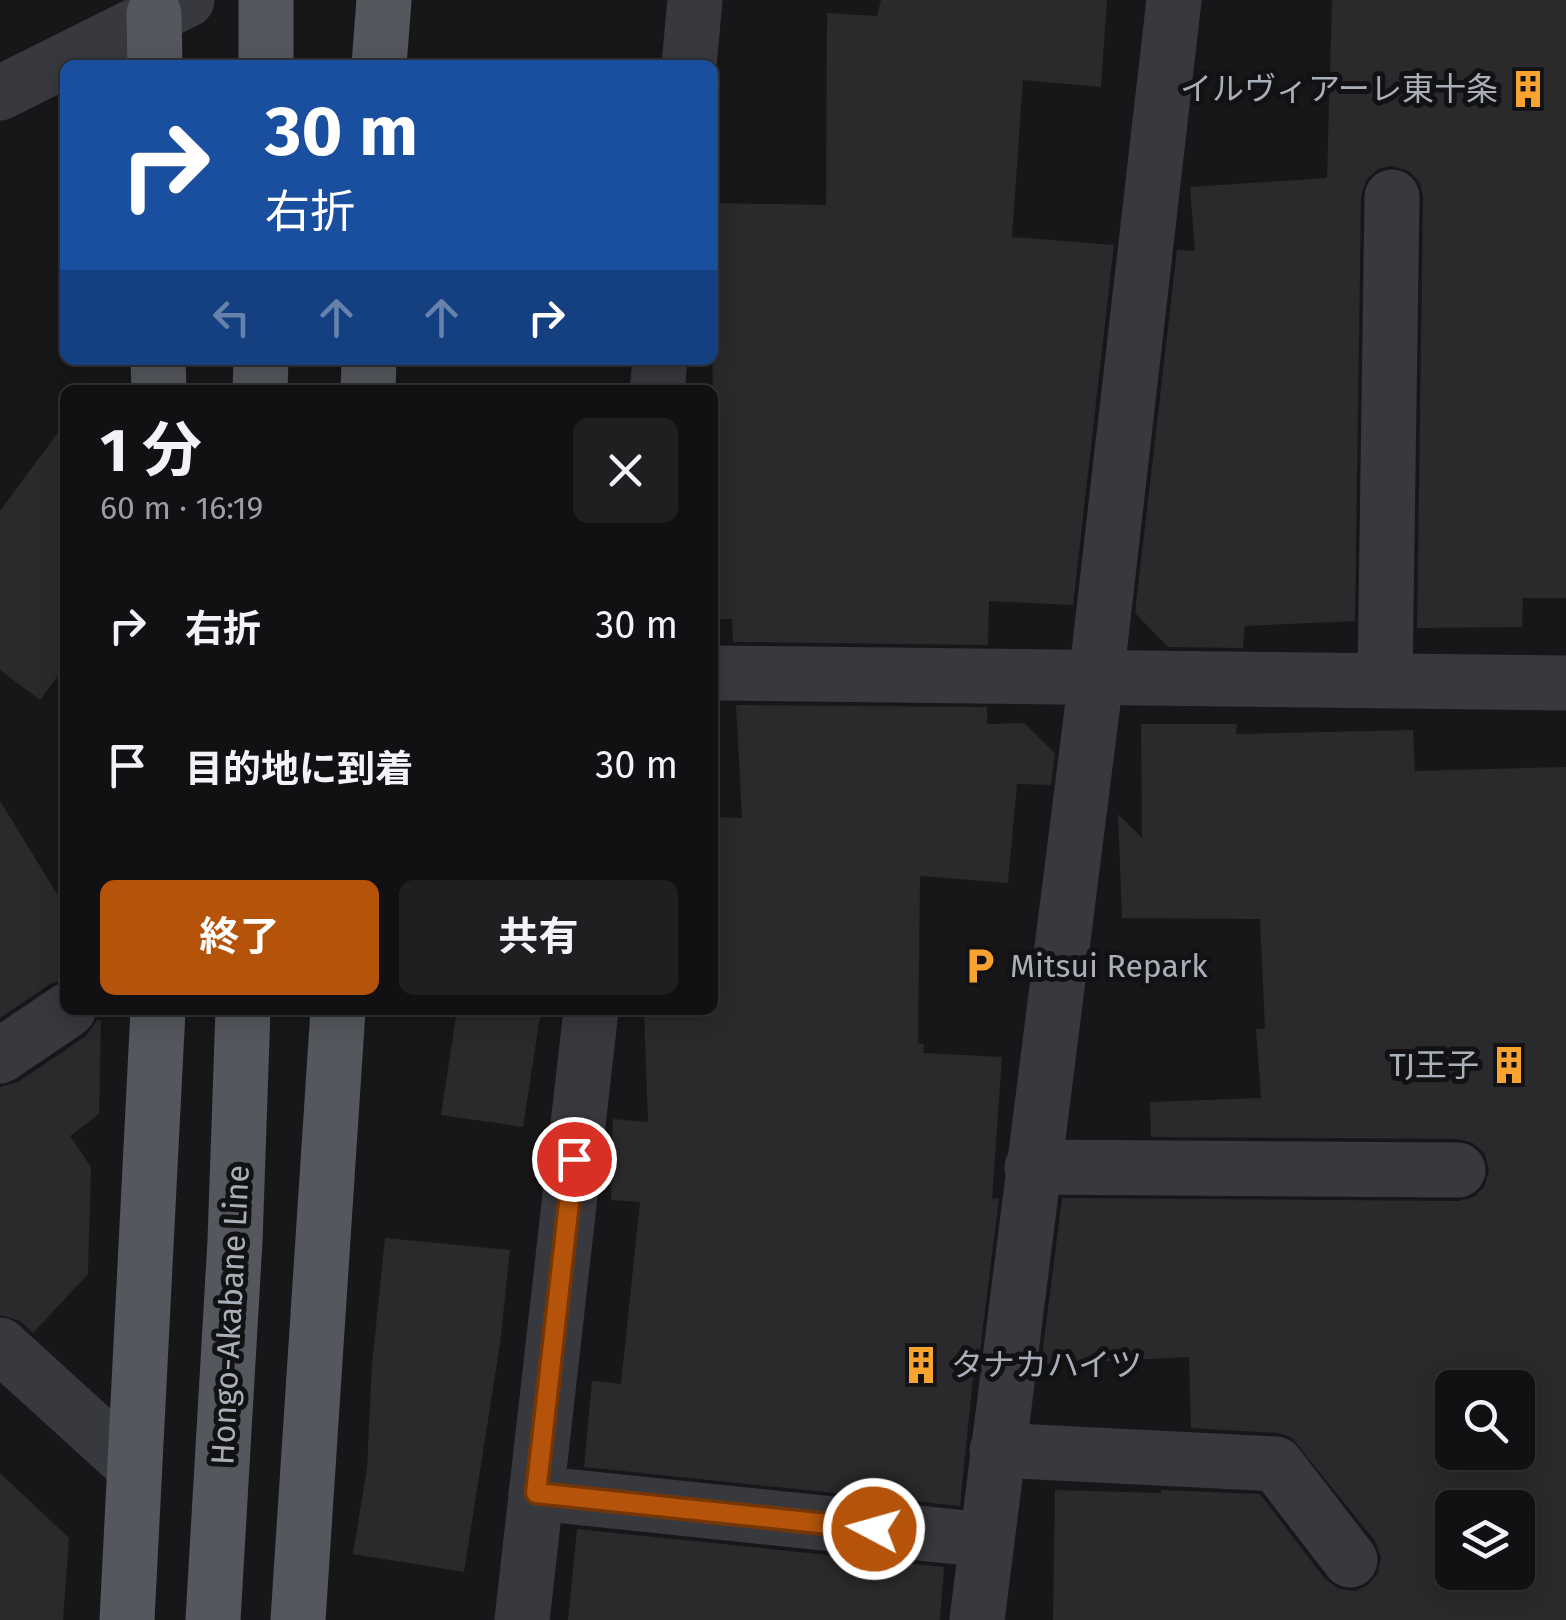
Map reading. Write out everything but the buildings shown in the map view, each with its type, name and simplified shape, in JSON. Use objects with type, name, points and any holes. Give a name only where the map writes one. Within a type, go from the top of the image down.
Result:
[{"type":"main road","points":[[266,0],[266,60]]},
{"type":"main road","points":[[379,60],[384,0]]},
{"type":"main road","points":[[127,1620],[158,1015]]},
{"type":"main road","name":"Hongo-Akabane Line","points":[[213,1620],[235,1241],[243,1015]]},
{"type":"main road","points":[[298,1620],[338,1015]]},
{"type":"street","points":[[689,60],[695,0]]},
{"type":"street","points":[[976,1620],[1096,679],[1174,0]]},
{"type":"street","points":[[81,60],[165,26]]},
{"type":"street","points":[[0,93],[60,69]]},
{"type":"street","points":[[1385,678],[1392,197]]},
{"type":"street","points":[[718,673],[1566,683]]},
{"type":"street","points":[[0,1056],[61,1015]]},
{"type":"street","points":[[522,1620],[590,1015]]},
{"type":"street","points":[[1032,1166],[1458,1170]]},
{"type":"street","points":[[1,1348],[134,1467]]},
{"type":"street","points":[[997,1450],[1276,1464],[1350,1560]]},
{"type":"street","points":[[536,1493],[986,1540]]},
{"type":"place","name":"イルヴィアーレ東十条","points":[[1528,89]]},
{"type":"place","name":"Mitsui Repark","points":[[980,966]]},
{"type":"place","name":"TJ王子","points":[[1509,1065]]},
{"type":"place","name":"タナカハイツ","points":[[921,1365]]},
{"type":"route","points":[[574,1159],[536,1493],[874,1529]]}]
